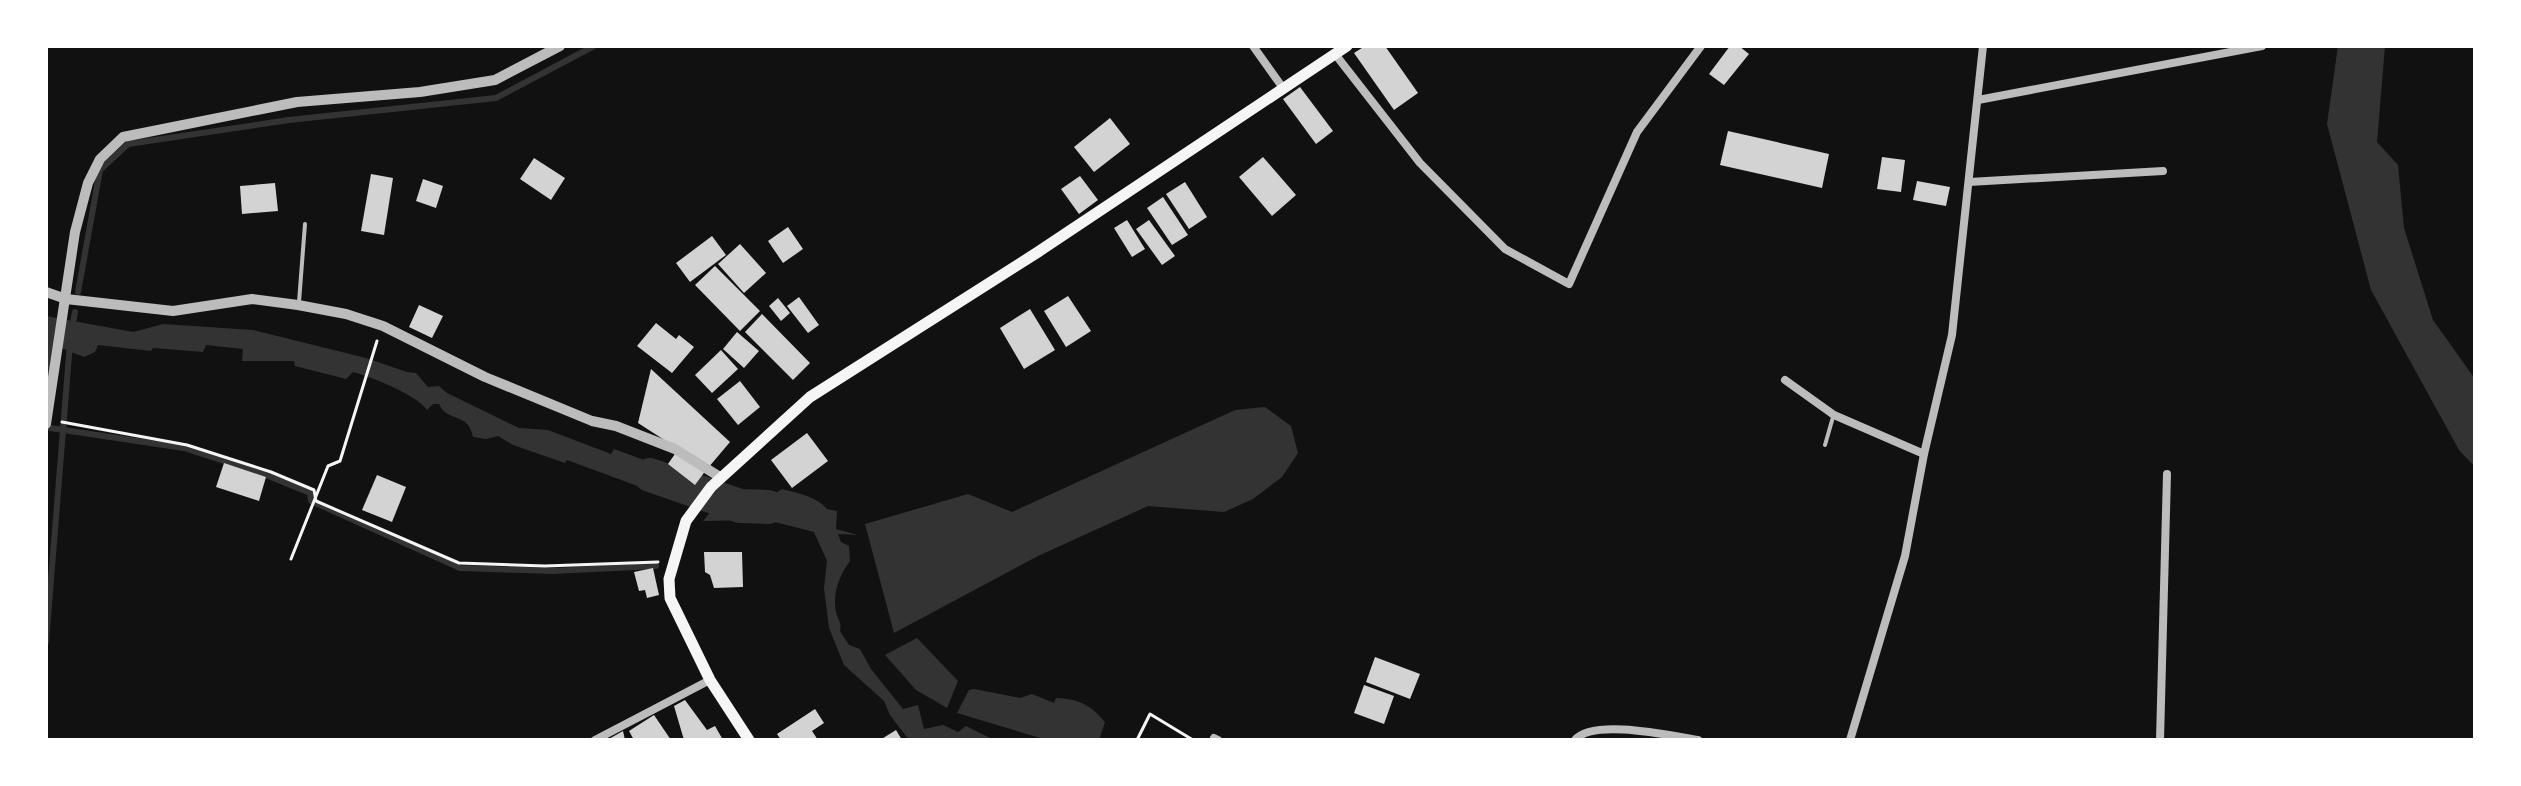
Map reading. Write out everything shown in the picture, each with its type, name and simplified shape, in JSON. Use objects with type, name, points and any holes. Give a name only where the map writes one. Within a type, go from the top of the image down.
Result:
[{"type":"main road","points":[[749,740],[710,680],[670,598],[669,579],[686,521],[711,487],[810,397],[1038,252],[1347,46]]},
{"type":"street","points":[[46,422],[75,232],[88,183],[100,159],[123,137],[297,102],[420,92],[495,80],[560,46]]},
{"type":"street","points":[[1253,46],[1283,88]]},
{"type":"street","points":[[1335,54],[1420,163],[1505,249],[1569,284],[1637,132],[1701,46]]},
{"type":"street","points":[[1850,740],[1905,556],[1924,454],[1952,335],[1983,46]]},
{"type":"street","points":[[1978,100],[2262,46]]},
{"type":"street","points":[[1969,182],[2163,171]]},
{"type":"street","points":[[46,292],[66,299],[173,311],[252,299],[346,314],[383,326],[485,377],[592,421],[616,426],[675,449],[720,477]]},
{"type":"street","points":[[1785,380],[1834,415],[1924,454]]},
{"type":"street","points":[[2160,740],[2167,474]]},
{"type":"street","points":[[595,740],[710,680]]},
{"type":"street","points":[[1575,740],[1579,735],[1598,730],[1627,730],[1698,740]]},
{"type":"lane","points":[[298,305],[305,224]]},
{"type":"lane","points":[[1825,445],[1834,415]]},
{"type":"path","points":[[291,559],[328,466],[340,461],[373,354]]},
{"type":"path","points":[[46,422],[187,445],[271,472],[314,490],[316,501]]},
{"type":"path","points":[[316,501],[459,563],[545,566],[674,562]]},
{"type":"path","points":[[1137,740],[1150,714],[1193,740]]},
{"type":"shaded area","points":[[2338,46],[2385,46],[2377,142],[2398,165],[2404,228],[2433,320],[2475,379],[2475,467],[2459,450],[2371,290],[2327,124]]},
{"type":"shaded area","points":[[46,316],[133,332],[163,324],[253,330],[366,358],[416,373],[428,387],[439,386],[447,393],[519,428],[548,430],[611,454],[614,449],[666,468],[695,486],[681,502],[567,460],[565,463],[513,445],[498,436],[486,439],[473,437],[467,424],[447,414],[439,404],[433,404],[427,410],[404,393],[353,372],[346,379],[295,366],[294,361],[242,361],[243,349],[206,345],[203,352],[153,348],[151,351],[98,345],[95,352],[84,357],[46,342]]},
{"type":"shaded area","points":[[1265,407],[1291,426],[1298,453],[1282,477],[1253,499],[1224,512],[1148,506],[1038,556],[894,633],[865,524],[968,494],[1012,512],[1235,410]]},
{"type":"shaded area","points":[[782,489],[806,496],[827,509],[837,511],[836,529],[858,535],[838,534],[841,542],[849,546],[850,561],[836,591],[840,631],[849,645],[860,649],[871,669],[903,709],[918,705],[924,729],[943,725],[958,732],[966,726],[994,740],[909,740],[890,715],[884,701],[844,665],[829,628],[824,588],[827,561],[814,532],[775,522],[767,514],[748,520],[703,521],[724,496],[742,491],[750,498],[768,498]]},
{"type":"shaded area","points":[[917,638],[958,681],[947,708],[916,690],[885,655]]},
{"type":"shaded area","points":[[969,690],[1020,698],[1032,694],[1054,703],[1056,698],[1071,700],[1089,707],[1105,722],[1099,740],[1047,740],[957,713]]},
{"type":"building","points":[[1365,46],[1385,46],[1418,93],[1394,110],[1354,53]]},
{"type":"building","points":[[1730,46],[1739,46],[1749,54],[1724,85],[1709,74]]},
{"type":"building","points":[[1300,87],[1333,131],[1316,144],[1283,99]]},
{"type":"building","points":[[1110,118],[1130,144],[1094,172],[1074,147]]},
{"type":"building","points":[[1728,131],[1829,154],[1822,188],[1720,165]]},
{"type":"building","points":[[1263,157],[1296,195],[1272,216],[1239,177]]},
{"type":"building","points":[[1882,157],[1905,160],[1901,192],[1877,189]]},
{"type":"building","points":[[534,158],[565,178],[551,200],[520,179]]},
{"type":"building","points":[[371,174],[393,178],[384,235],[361,231]]},
{"type":"building","points":[[1080,176],[1098,200],[1079,214],[1061,189]]},
{"type":"building","points":[[423,179],[443,186],[436,208],[416,201]]},
{"type":"building","points":[[1917,181],[1950,187],[1946,206],[1913,200]]},
{"type":"building","points":[[1185,182],[1207,217],[1189,229],[1166,194]]},
{"type":"building","points":[[275,183],[278,211],[242,214],[240,186]]},
{"type":"building","points":[[1163,197],[1188,235],[1172,245],[1147,208]]},
{"type":"building","points":[[1127,220],[1145,249],[1132,257],[1114,228]]},
{"type":"building","points":[[1149,220],[1175,256],[1162,265],[1136,229]]},
{"type":"building","points":[[788,227],[803,249],[783,263],[768,241]]},
{"type":"building","points":[[712,236],[726,255],[690,282],[676,263]]},
{"type":"building","points":[[740,244],[766,273],[744,293],[718,264]]},
{"type":"building","points":[[715,266],[760,311],[740,331],[695,285]]},
{"type":"building","points":[[1068,296],[1091,331],[1066,347],[1044,311]]},
{"type":"building","points":[[799,297],[819,325],[808,333],[787,306]]},
{"type":"building","points":[[778,298],[790,313],[781,321],[769,306]]},
{"type":"building","points":[[419,305],[443,316],[432,338],[409,327]]},
{"type":"building","points":[[1030,309],[1055,350],[1024,369],[1000,328]]},
{"type":"building","points":[[762,314],[810,363],[793,380],[745,332]]},
{"type":"building","points":[[656,323],[676,339],[679,335],[694,347],[672,373],[637,346]]},
{"type":"building","points":[[737,332],[759,351],[744,368],[723,349]]},
{"type":"building","points":[[721,350],[738,369],[712,393],[695,375]]},
{"type":"building","points":[[651,369],[730,442],[708,468],[638,423]]},
{"type":"building","points":[[740,381],[760,407],[738,425],[717,399]]},
{"type":"building","points":[[807,433],[828,461],[792,488],[771,460]]},
{"type":"building","points":[[677,451],[706,470],[695,485],[668,464]]},
{"type":"building","points":[[224,463],[266,477],[259,501],[216,487]]},
{"type":"building","points":[[377,475],[406,487],[392,522],[362,510]]},
{"type":"building","points":[[704,552],[742,552],[743,587],[714,588],[710,575],[705,572]]},
{"type":"building","points":[[653,568],[659,595],[647,598],[645,590],[639,591],[634,572]]},
{"type":"building","points":[[1375,657],[1420,674],[1410,699],[1366,682]]},
{"type":"building","points":[[1364,685],[1394,696],[1384,724],[1354,713]]},
{"type":"building","points":[[685,700],[707,730],[715,726],[723,740],[684,740],[674,706]]},
{"type":"building","points":[[815,709],[824,723],[812,731],[818,740],[781,740],[777,734]]},
{"type":"building","points":[[654,715],[671,740],[634,740],[629,731]]},
{"type":"building","points":[[896,730],[902,740],[880,740]]},
{"type":"building","points":[[623,731],[625,740],[607,740]]},
{"type":"waterway","points":[[78,292],[100,170],[128,144],[289,120],[496,98],[594,46]]},
{"type":"waterway","points":[[72,328],[75,312]]},
{"type":"waterway","points":[[46,386],[51,338]]},
{"type":"waterway","points":[[46,642],[70,343]]},
{"type":"waterway","points":[[50,428],[184,448],[261,473],[310,493],[311,501],[460,568],[552,571],[656,566]]},
{"type":"waterway","points":[[650,475],[740,506],[768,507]]}]
